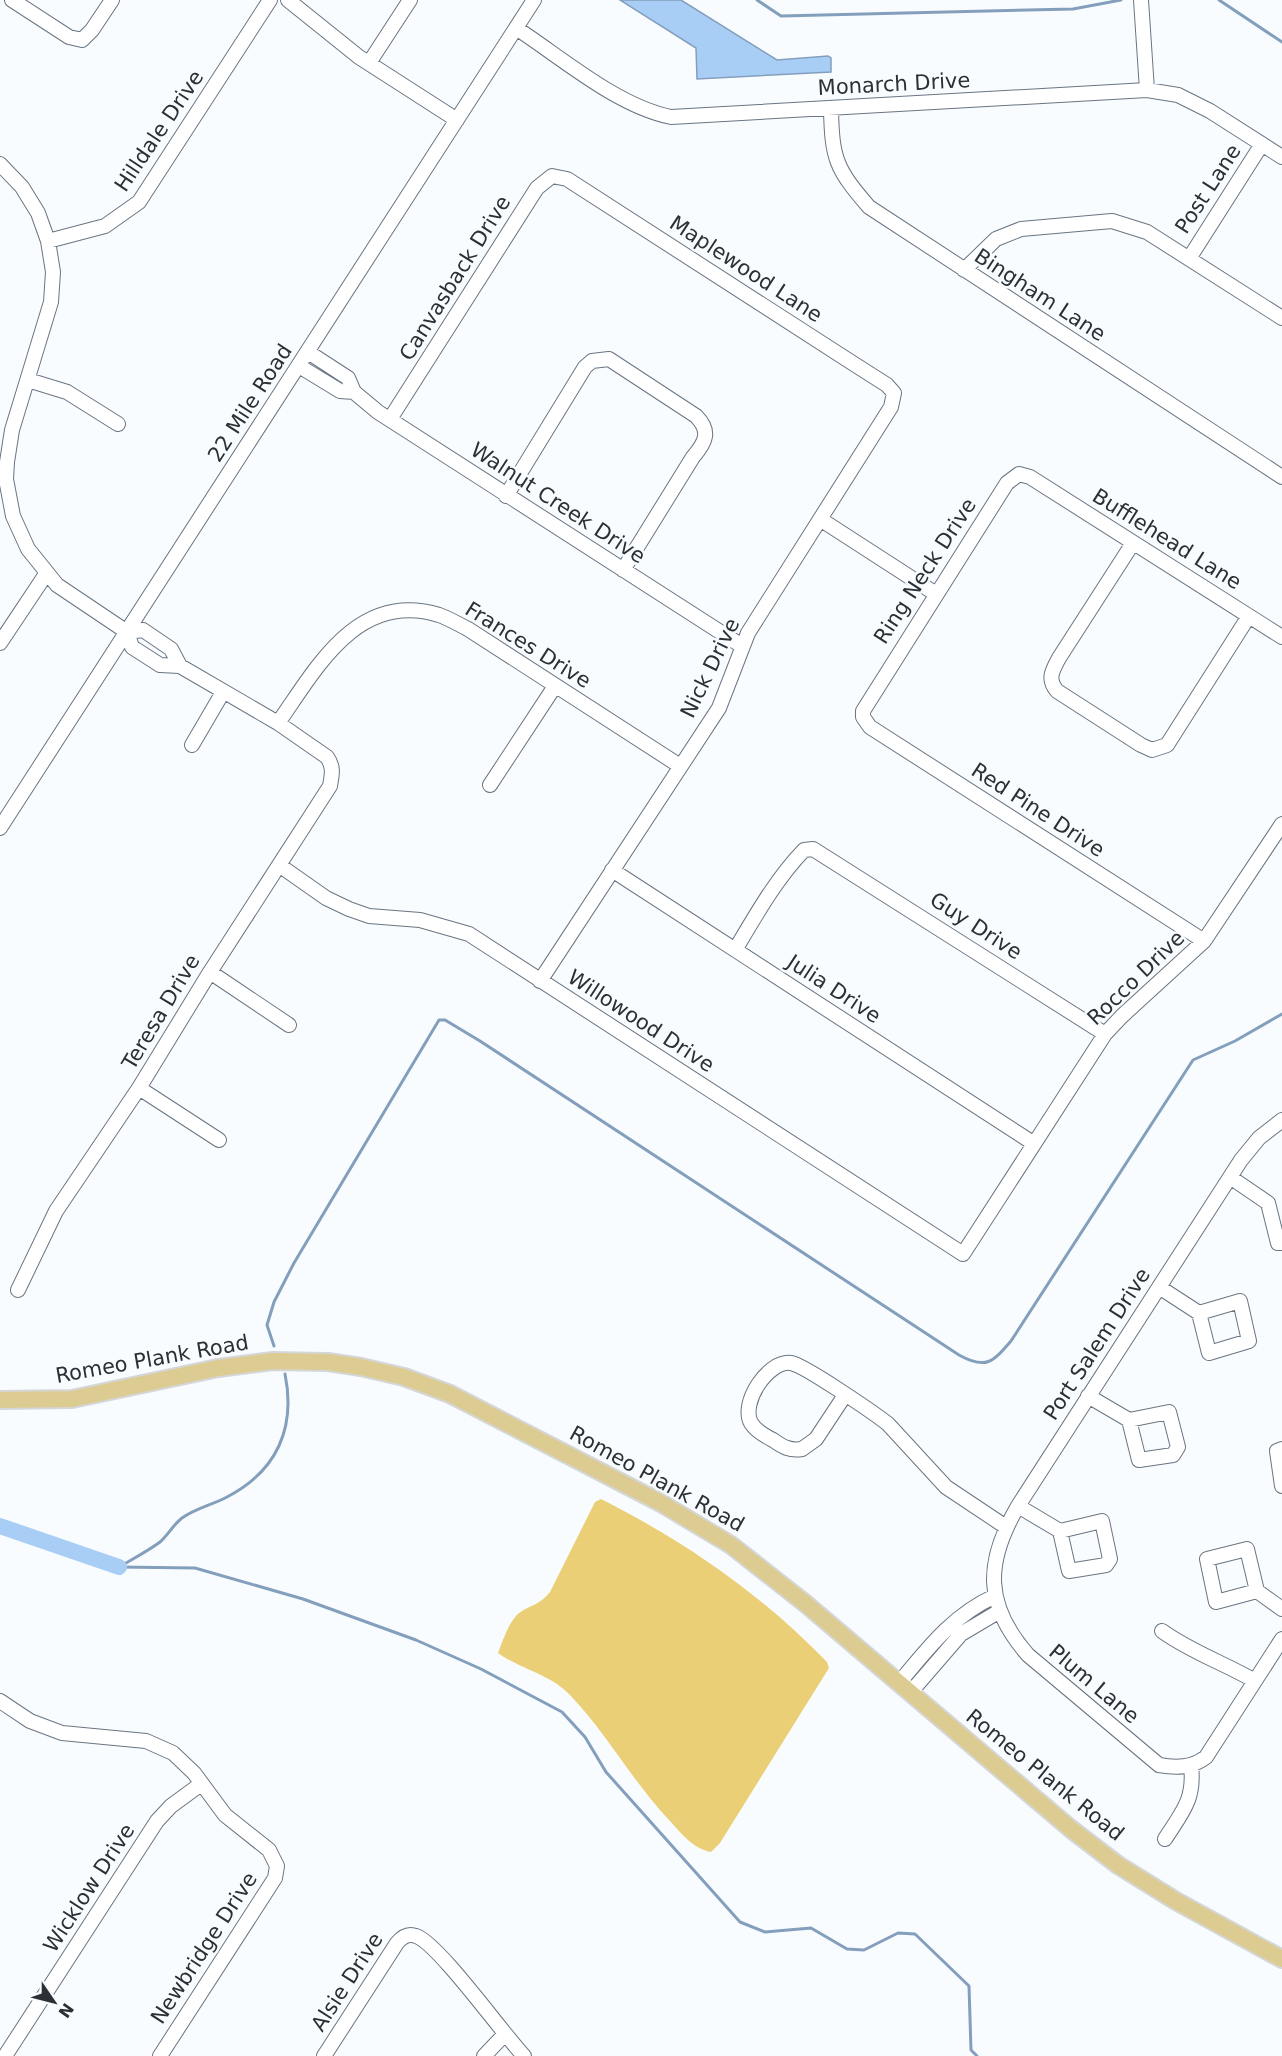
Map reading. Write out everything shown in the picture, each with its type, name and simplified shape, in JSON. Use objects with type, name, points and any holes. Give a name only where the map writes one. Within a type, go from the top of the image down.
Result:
[{"type":"main road","name":"Romeo Plank Road","points":[[0,1400],[39,1401],[82,1398],[218,1368],[273,1361],[328,1362],[404,1377],[481,1409],[703,1527],[755,1563],[1071,1829],[1118,1864],[1176,1901],[1282,1959]]},
{"type":"street","points":[[12,0],[69,37],[82,40],[92,30],[112,0]]},
{"type":"street","name":"Hilldale Drive","points":[[48,241],[105,226],[139,202],[270,0]]},
{"type":"street","points":[[288,0],[369,63],[457,120]]},
{"type":"street","points":[[369,63],[410,0]]},
{"type":"street","name":"22 Mile Road","points":[[0,828],[534,0]]},
{"type":"street","points":[[1141,0],[1147,90]]},
{"type":"street","name":"Monarch Drive","points":[[516,28],[619,96],[651,112],[680,116],[1147,90],[1178,95],[1210,111],[1282,157]]},
{"type":"street","name":"Bingham Lane","points":[[831,109],[832,149],[847,181],[869,207],[1282,477]]},
{"type":"street","name":"Post Lane","points":[[1190,257],[1262,144]]},
{"type":"street","points":[[0,164],[30,199],[48,241],[53,272],[51,302],[12,430],[3,479],[19,533],[46,574],[83,604],[127,632],[132,647],[160,665],[180,666],[278,723]]},
{"type":"street","name":"Canvasback Drive","points":[[390,419],[537,188],[552,176],[567,179]]},
{"type":"street","name":"Maplewood Lane","points":[[567,179],[887,385],[892,389],[894,401]]},
{"type":"street","points":[[964,270],[996,239],[1021,229],[1112,221],[1147,232],[1190,257],[1282,318]]},
{"type":"street","name":"Walnut Creek Drive","points":[[308,352],[348,378],[354,392],[390,419],[506,496],[742,645]]},
{"type":"street","points":[[506,496],[592,361],[609,359],[696,416],[705,425],[707,435],[623,570]]},
{"type":"street","name":"Walnut Creek Drive","points":[[299,366],[340,391],[354,392]]},
{"type":"street","points":[[28,380],[67,393],[118,424]]},
{"type":"street","name":"Nick Drive","points":[[540,981],[719,708],[742,645],[894,401]]},
{"type":"street","name":"Ring Neck Drive","points":[[865,705],[1007,483],[1018,474],[1030,477]]},
{"type":"street","name":"Bufflehead Lane","points":[[1030,477],[1282,637]]},
{"type":"street","points":[[820,519],[936,594]]},
{"type":"street","points":[[1133,543],[1059,658],[1050,676],[1057,691],[1147,748],[1159,750],[1172,740],[1249,616]]},
{"type":"street","points":[[0,643],[46,574]]},
{"type":"street","name":"Frances Drive","points":[[278,723],[328,651],[344,635],[364,622],[413,611],[448,620],[493,644],[680,766]]},
{"type":"street","points":[[127,632],[142,630],[152,636],[171,649],[180,666]]},
{"type":"street","points":[[490,784],[555,686]]},
{"type":"street","points":[[192,745],[223,692]]},
{"type":"street","name":"Red Pine Drive","points":[[865,705],[863,717],[870,727],[1204,941]]},
{"type":"street","name":"Teresa Drive","points":[[18,1290],[56,1211],[139,1088],[210,972],[330,786],[332,764],[327,757],[278,723]]},
{"type":"street","name":"Rocco Drive","points":[[963,1254],[1105,1034],[1204,941],[1282,824]]},
{"type":"street","name":"Guy Drive","points":[[735,950],[770,893],[804,850],[824,854],[1105,1034]]},
{"type":"street","name":"Willowood Drive","points":[[279,865],[327,898],[359,913],[369,916],[420,920],[469,934],[963,1254]]},
{"type":"street","name":"Julia Drive","points":[[612,870],[1033,1143]]},
{"type":"street","points":[[210,972],[289,1025]]},
{"type":"street","points":[[139,1088],[219,1140]]},
{"type":"street","name":"Port Salem Drive","points":[[998,1612],[995,1596],[995,1564],[1006,1527],[1018,1506],[1230,1178],[1258,1138],[1282,1120]]},
{"type":"street","points":[[1230,1178],[1275,1201],[1278,1244],[1282,1243]]},
{"type":"street","points":[[1159,1287],[1199,1313]]},
{"type":"street","points":[[845,1395],[811,1444],[802,1449],[785,1448],[759,1432],[749,1417],[749,1404],[773,1368],[787,1363],[796,1364],[845,1395],[888,1424],[946,1487],[1006,1527]]},
{"type":"street","points":[[1088,1396],[1129,1420]]},
{"type":"street","points":[[1282,1449],[1277,1451],[1282,1486]]},
{"type":"street","points":[[1018,1506],[1060,1531]]},
{"type":"street","points":[[1257,1592],[1216,1602],[1207,1559],[1247,1549],[1257,1592],[1282,1609]]},
{"type":"street","points":[[904,1688],[948,1625],[975,1605],[995,1596]]},
{"type":"street","points":[[904,1688],[962,1634],[998,1612]]},
{"type":"street","name":"Plum Lane","points":[[998,1612],[1010,1636],[1028,1655],[1153,1761],[1159,1765],[1185,1766]]},
{"type":"street","points":[[1162,1631],[1183,1646],[1205,1657],[1219,1660],[1255,1681]]},
{"type":"street","points":[[1165,1839],[1192,1794],[1185,1766],[1210,1753],[1282,1639]]},
{"type":"street","points":[[0,1701],[30,1721],[62,1733],[136,1739],[155,1744],[180,1759],[201,1784]]},
{"type":"street","name":"Newbridge Drive","points":[[160,2056],[275,1878],[275,1860],[270,1850],[225,1815],[201,1784]]},
{"type":"street","name":"Wicklow Drive","points":[[5,2056],[157,1821],[171,1806],[201,1784]]},
{"type":"street","name":"Alsie Drive","points":[[324,2056],[396,1943],[408,1935],[421,1938],[433,1949],[505,2034]]},
{"type":"street","points":[[484,2056],[505,2034],[524,2056]]},
{"type":"shaded area","points":[[601,1499],[663,1533],[721,1571],[802,1637],[827,1662],[829,1668],[720,1843],[711,1852],[693,1844],[669,1820],[569,1694],[553,1681],[498,1653],[507,1630],[518,1614],[540,1602],[550,1592],[595,1502]]},
{"type":"water","points":[[620,0],[681,0],[777,60],[828,56],[831,58],[831,72],[697,79],[696,48]]},
{"type":"waterway","points":[[757,0],[781,16],[1073,9],[1121,0]]},
{"type":"waterway","points":[[1219,0],[1282,42]]},
{"type":"waterway","points":[[274,1346],[267,1325],[274,1302],[294,1263],[439,1020],[445,1020],[480,1041],[959,1355],[968,1360],[983,1363],[994,1359],[1011,1341],[1193,1060],[1235,1041],[1282,1014]]},
{"type":"waterway","points":[[121,1566],[160,1542],[182,1518],[227,1497],[259,1474],[279,1446],[285,1430],[288,1412],[285,1374]]},
{"type":"waterway","points":[[0,1526],[119,1567]]},
{"type":"waterway","points":[[119,1567],[195,1568],[303,1599],[416,1640],[481,1669],[562,1712],[585,1737],[606,1772],[740,1922],[765,1932],[811,1928],[847,1949],[864,1950],[898,1933],[915,1934],[969,1986],[971,2050],[977,2056]]}]
